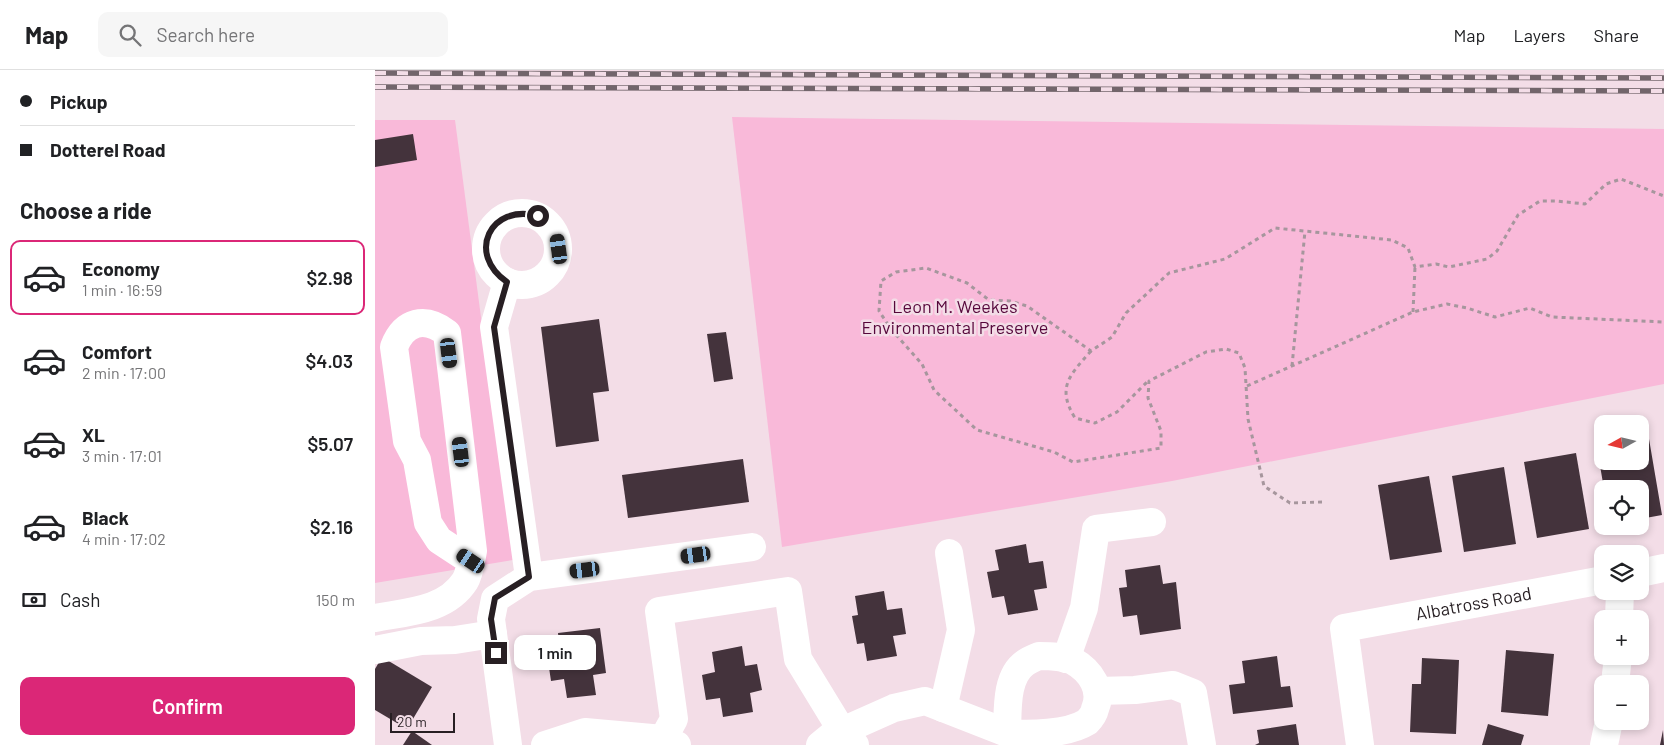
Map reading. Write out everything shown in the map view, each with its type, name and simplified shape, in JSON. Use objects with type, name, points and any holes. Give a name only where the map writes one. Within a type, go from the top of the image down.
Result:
[{"type":"street","points":[[507,282],[494,327],[529,577]]},
{"type":"street","points":[[375,618],[439,604],[455,594],[469,570],[473,551],[447,333],[431,323],[411,325],[397,338],[394,347],[407,441],[417,460],[428,523],[439,540],[469,570],[493,617],[508,745]]},
{"type":"street","points":[[1066,659],[1084,608],[1095,529],[1152,522]]},
{"type":"street","points":[[375,650],[421,641],[455,640],[493,617],[529,577],[752,547]]},
{"type":"street","points":[[943,708],[961,630],[949,553]]},
{"type":"street","points":[[1649,571],[1664,568]]},
{"type":"street","name":"Albatross Road","points":[[1360,745],[1344,628],[1594,582]]},
{"type":"street","points":[[545,745],[585,732],[670,742],[674,720],[659,611],[788,590],[798,659],[839,740],[894,708],[925,701],[1013,737],[1069,728],[1087,722],[1096,708],[1098,691],[1094,681],[1087,672],[1073,661],[1057,656],[1039,656],[1024,663],[1015,673],[1010,690],[1013,737]]},
{"type":"street","points":[[1098,691],[1135,690],[1173,685],[1193,693],[1202,745]]},
{"type":"street","points":[[1604,745],[1607,730]]},
{"type":"path","points":[[1415,267],[1436,264],[1449,267],[1487,259],[1497,251],[1518,215],[1540,202],[1556,201],[1585,204],[1607,184],[1621,179],[1664,196]]},
{"type":"path","points":[[1322,502],[1290,503],[1264,486],[1248,418],[1245,368],[1239,354],[1226,349],[1206,352],[1149,381],[1117,412],[1095,423],[1075,418],[1067,405],[1066,384],[1075,368],[1091,351],[1112,338],[1126,313],[1169,273],[1225,259],[1275,228],[1392,240],[1408,248],[1415,267],[1413,312]]},
{"type":"path","points":[[1292,366],[1305,231]]},
{"type":"path","points":[[1091,351],[1027,306],[1010,301],[989,300],[967,283],[926,268],[897,272],[881,281],[879,311],[891,329],[922,364],[934,390],[977,430],[1054,452],[1073,462],[1161,448],[1161,431],[1148,398],[1149,381]]},
{"type":"path","points":[[1247,386],[1413,312],[1447,304],[1495,317],[1529,308],[1552,317],[1664,322]]},
{"type":"green space","name":"Leon M. Weekes Environmental Preserve","points":[[732,117],[1664,129],[1664,384],[1172,481],[782,547]]},
{"type":"green space","points":[[375,120],[455,120],[513,560],[375,583]]},
{"type":"building","points":[[413,134],[417,160],[375,167],[375,140]]},
{"type":"building","points":[[599,319],[609,391],[593,393],[599,441],[556,447],[541,327]]},
{"type":"building","points":[[726,332],[733,379],[714,382],[707,334]]},
{"type":"building","points":[[1649,439],[1662,515],[1649,517],[1649,480],[1602,480],[1601,470],[1649,470]]},
{"type":"building","points":[[1576,453],[1589,529],[1537,538],[1524,462]]},
{"type":"building","points":[[743,459],[749,502],[628,518],[622,475]]},
{"type":"building","points":[[1504,467],[1516,544],[1464,552],[1452,476]]},
{"type":"building","points":[[1429,476],[1442,552],[1390,560],[1378,485]]},
{"type":"building","points":[[1026,544],[1029,563],[1043,561],[1047,588],[1034,590],[1038,610],[1008,615],[1004,596],[992,598],[987,572],[999,570],[995,550]]},
{"type":"building","points":[[1160,565],[1163,584],[1176,582],[1181,629],[1140,635],[1137,615],[1123,617],[1119,588],[1127,587],[1125,570]]},
{"type":"building","points":[[884,591],[887,610],[902,608],[906,634],[893,636],[897,656],[867,661],[864,643],[857,644],[852,616],[858,615],[855,596]]},
{"type":"building","points":[[600,628],[606,673],[593,675],[596,695],[567,698],[564,679],[551,681],[547,654],[560,652],[558,633]]},
{"type":"building","points":[[742,646],[745,666],[757,664],[762,690],[750,693],[753,712],[723,717],[720,698],[706,700],[702,675],[715,672],[712,652]]},
{"type":"building","points":[[1506,650],[1554,654],[1548,716],[1501,712]]},
{"type":"building","points":[[1277,656],[1281,687],[1290,686],[1293,707],[1233,714],[1229,685],[1245,683],[1242,661]]},
{"type":"building","points":[[382,657],[432,687],[407,729],[375,710],[375,669]]},
{"type":"building","points":[[1422,658],[1459,660],[1456,734],[1410,732],[1412,684],[1421,684]]},
{"type":"building","points":[[1296,724],[1299,745],[1255,745],[1259,743],[1257,730]]},
{"type":"building","points":[[1488,724],[1524,735],[1521,745],[1482,745]]},
{"type":"building","points":[[1663,730],[1664,745],[1660,745]]},
{"type":"building","points":[[412,731],[432,745],[403,745]]},
{"type":"railway","points":[[375,73],[1664,78]]},
{"type":"railway","points":[[375,87],[1664,91]]},
{"type":"route","points":[[496,653],[491,619],[495,598],[529,577],[494,327],[507,282],[491,268],[487,259],[487,238],[499,221],[507,216],[527,213],[538,216]]}]
